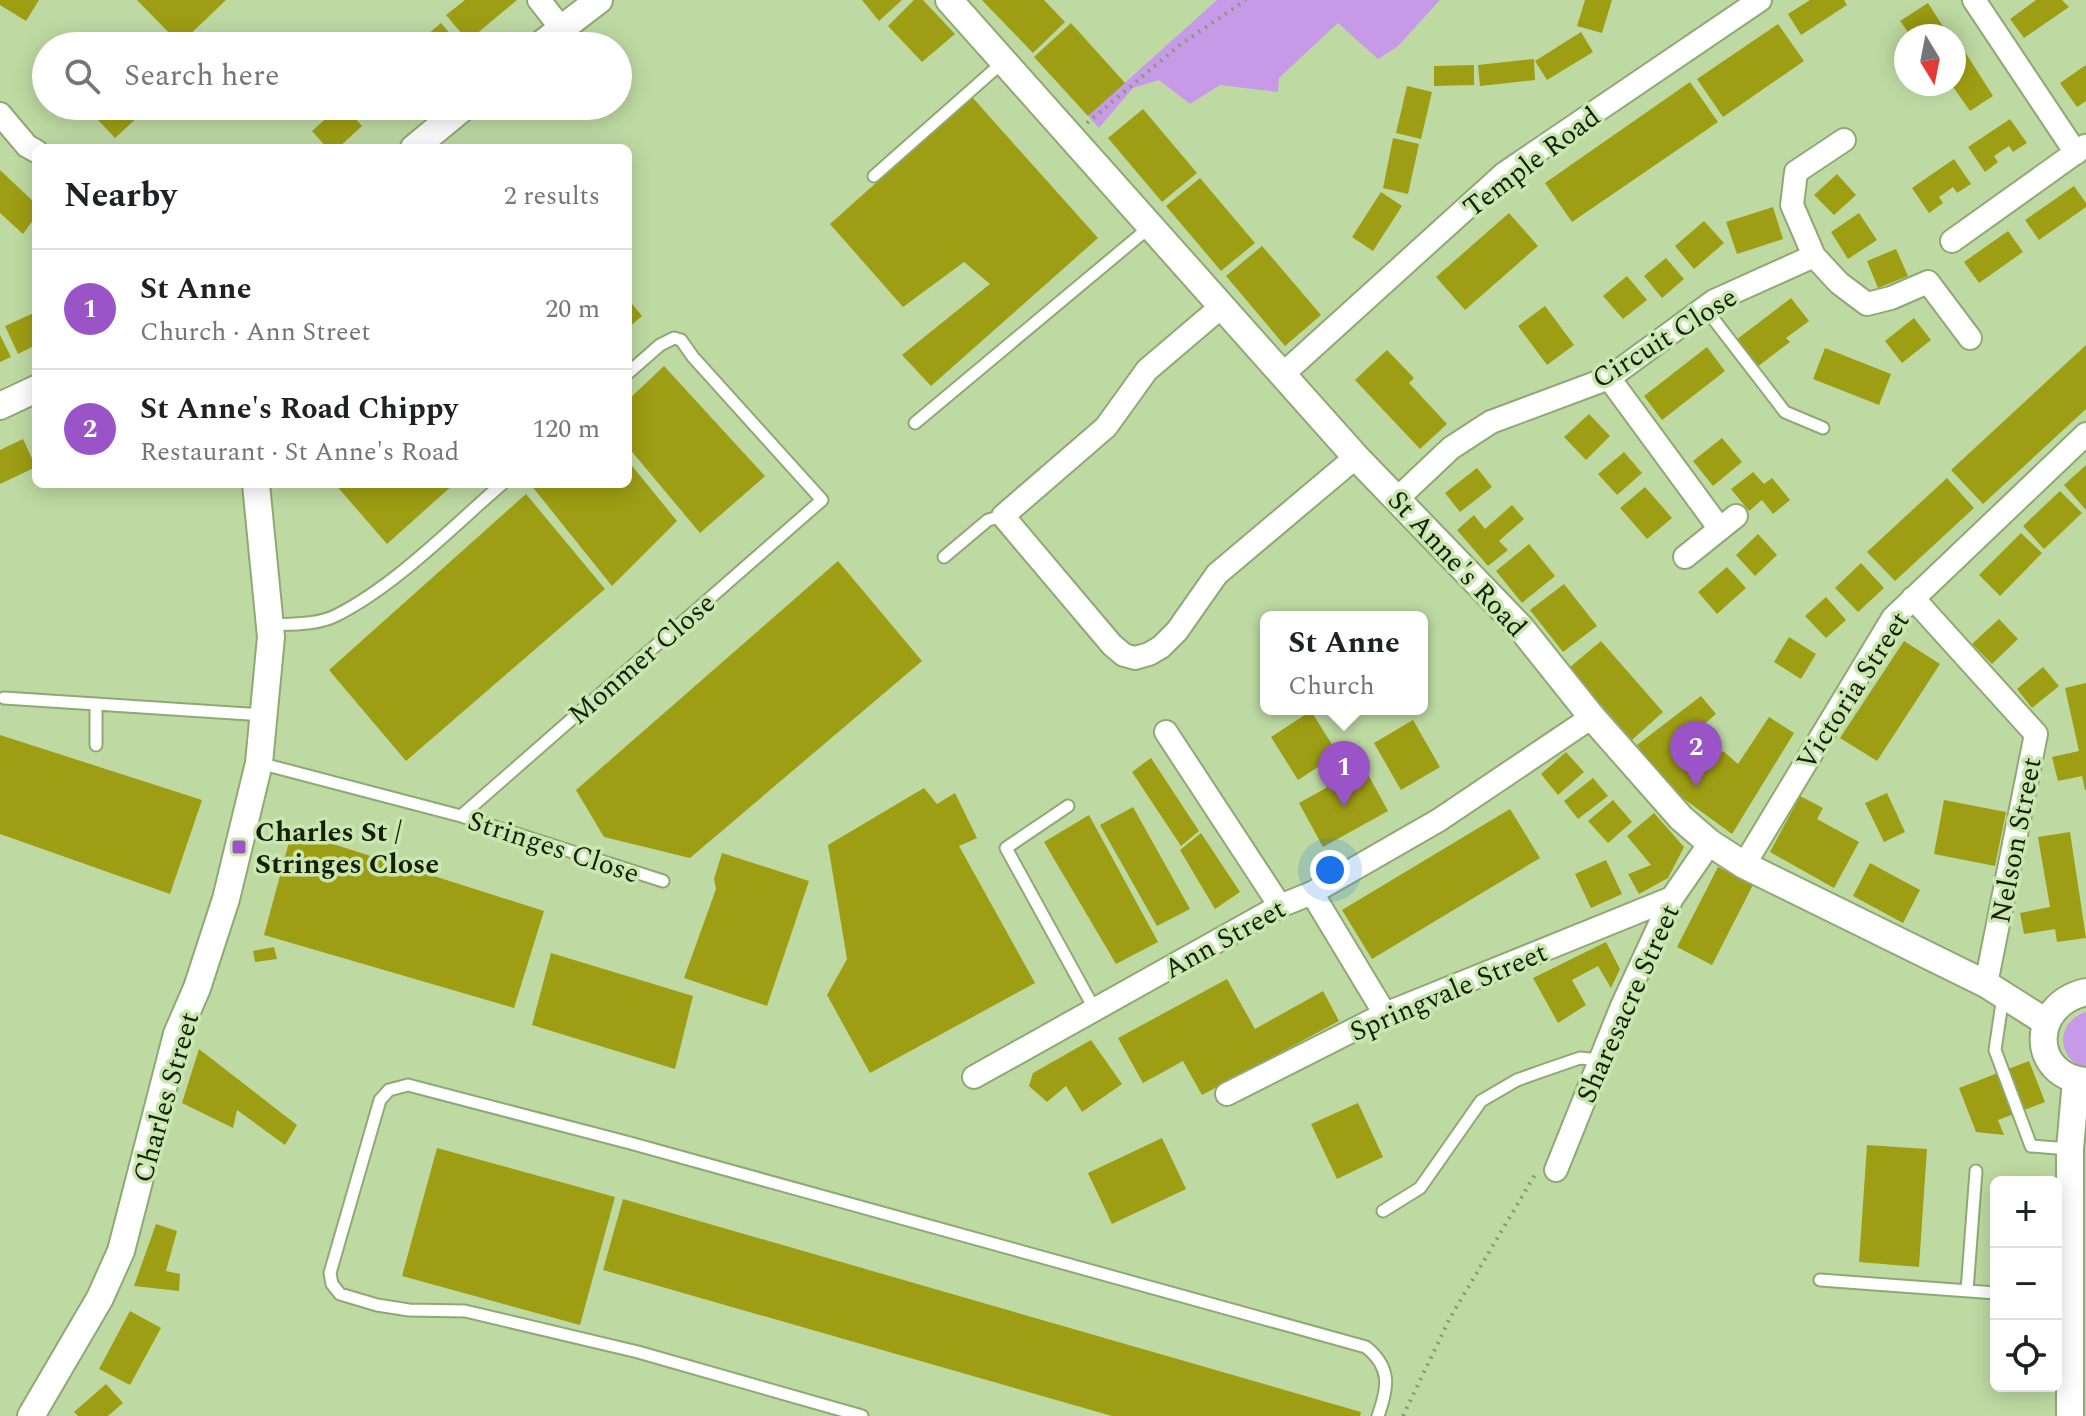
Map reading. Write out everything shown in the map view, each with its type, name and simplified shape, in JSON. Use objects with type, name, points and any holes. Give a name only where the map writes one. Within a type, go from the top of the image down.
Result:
[{"type":"street","points":[[539,0],[561,28]]},
{"type":"street","points":[[556,32],[599,0]]},
{"type":"street","name":"St Anne's Road","points":[[949,0],[1356,457],[1521,628],[1592,717],[1681,818],[1710,843],[1744,865],[1995,989],[2046,1022]]},
{"type":"street","name":"Temple Road","points":[[1282,375],[1505,173],[1760,0]]},
{"type":"street","points":[[1952,241],[2081,149],[1978,2]]},
{"type":"street","points":[[0,114],[32,149]]},
{"type":"street","points":[[419,144],[448,120]]},
{"type":"street","points":[[1844,140],[1796,172],[1792,205],[1814,256],[1839,283],[1867,304],[1891,298],[1928,282],[1970,338]]},
{"type":"street","name":"Circuit Close","points":[[1397,499],[1451,448],[1491,422],[1609,378],[1714,301],[1814,256]]},
{"type":"street","points":[[1221,307],[1147,370],[1106,427],[1003,516],[1112,645],[1124,655],[1135,658],[1161,647],[1177,631],[1217,574],[1356,457]]},
{"type":"street","points":[[1609,378],[1728,522],[1685,557]]},
{"type":"street","points":[[0,406],[32,391]]},
{"type":"street","name":"Victoria Street","points":[[1744,865],[1893,618],[2086,434]]},
{"type":"street","name":"Charles Street","points":[[31,1416],[100,1298],[121,1251],[177,1034],[197,988],[226,899],[259,763],[271,637],[256,488]]},
{"type":"street","name":"Nelson Street","points":[[1913,598],[2036,734],[1995,989]]},
{"type":"street","name":"Ann Street","points":[[974,1077],[1280,906],[1312,893],[1439,820],[1592,717]]},
{"type":"street","points":[[1166,732],[1280,906]]},
{"type":"street","name":"Sharesacre Street","points":[[1556,1170],[1622,1006],[1672,898],[1710,843]]},
{"type":"street","points":[[1312,893],[1385,1014]]},
{"type":"street","name":"Springvale Street","points":[[1227,1094],[1385,1014],[1672,898]]},
{"type":"street","points":[[2070,1416],[2063,1298],[2070,1149],[2081,1081],[2057,1069],[2048,1057],[2044,1034],[2053,1009],[2071,996],[2086,992]]},
{"type":"lane","points":[[874,176],[1003,62]]},
{"type":"lane","points":[[915,423],[1151,226]]},
{"type":"lane","points":[[1705,308],[1785,412],[1823,428]]},
{"type":"lane","name":"Monmer Close","points":[[461,816],[822,500],[681,340],[674,338],[660,345],[632,370]]},
{"type":"lane","points":[[270,625],[304,624],[336,616],[386,585],[497,488]]},
{"type":"lane","points":[[944,557],[988,520],[1003,516]]},
{"type":"lane","points":[[4,698],[264,715]]},
{"type":"lane","points":[[96,704],[96,745]]},
{"type":"lane","name":"Stringes Close","points":[[259,763],[461,816],[663,881]]},
{"type":"lane","points":[[1068,806],[1006,848],[1095,1010]]},
{"type":"lane","points":[[1995,989],[1995,1050],[2031,1146],[2070,1149]]},
{"type":"lane","points":[[1383,1211],[1420,1188],[1481,1101],[1517,1080],[1545,1070],[1580,1058],[1600,1060]]},
{"type":"lane","points":[[862,1416],[609,1345],[465,1311],[409,1310],[340,1294],[332,1284],[330,1273],[380,1100],[389,1090],[408,1085],[645,1147],[1366,1347],[1377,1355],[1387,1379],[1386,1394],[1378,1416]]},
{"type":"lane","points":[[1967,1291],[1976,1171]]},
{"type":"lane","points":[[1820,1280],[1990,1293]]},
{"type":"path","points":[[1071,138],[1170,53],[1246,0]]},
{"type":"path","points":[[1403,1416],[1450,1318],[1541,1166],[1556,1170]]},
{"type":"shaded area","points":[[1217,0],[1440,0],[1398,46],[1378,59],[1338,23],[1279,78],[1278,92],[1220,85],[1190,104],[1159,80],[1133,88],[1099,128],[1088,116]]},
{"type":"shaded area","points":[[2086,1012],[2086,1068],[2069,1057],[2063,1040],[2069,1023]]},
{"type":"building","points":[[0,0],[39,0],[26,21],[0,5]]},
{"type":"building","points":[[137,0],[226,0],[193,32],[168,32]]},
{"type":"building","points":[[465,0],[517,0],[479,32],[460,32],[446,15]]},
{"type":"building","points":[[862,0],[902,0],[879,21]]},
{"type":"building","points":[[914,0],[923,0],[955,34],[922,62],[888,26]]},
{"type":"building","points":[[982,0],[1044,0],[1065,22],[1033,53]]},
{"type":"building","points":[[1585,0],[1612,0],[1602,33],[1577,26]]},
{"type":"building","points":[[1810,0],[1844,0],[1847,5],[1801,35],[1788,14]]},
{"type":"building","points":[[2036,0],[2062,0],[2069,7],[2024,38],[2010,19]]},
{"type":"building","points":[[1928,3],[1941,24],[1902,24],[1900,21]]},
{"type":"building","points":[[441,23],[449,32],[430,32]]},
{"type":"building","points":[[1071,23],[1125,83],[1088,116],[1034,57]]},
{"type":"building","points":[[1778,24],[1804,61],[1723,117],[1697,79]]},
{"type":"building","points":[[1581,32],[1593,52],[1547,80],[1535,61]]},
{"type":"building","points":[[1966,54],[1993,96],[1970,111],[1959,96],[1966,96]]},
{"type":"building","points":[[1534,59],[1535,80],[1480,86],[1478,65]]},
{"type":"building","points":[[1474,65],[1474,85],[1434,86],[1434,66]]},
{"type":"building","points":[[2086,65],[2086,101],[2077,107],[2060,83]]},
{"type":"building","points":[[1690,82],[1718,122],[1572,222],[1545,183]]},
{"type":"building","points":[[1407,86],[1432,92],[1421,139],[1396,133]]},
{"type":"building","points":[[972,97],[1098,238],[931,386],[902,355],[990,284],[964,262],[903,307],[830,224]]},
{"type":"building","points":[[1143,109],[1197,173],[1162,202],[1108,138]]},
{"type":"building","points":[[2010,119],[2027,143],[2013,152],[2009,146],[1994,156],[1998,162],[1985,172],[1968,147]]},
{"type":"building","points":[[98,120],[135,120],[115,138]]},
{"type":"building","points":[[324,120],[357,120],[362,126],[342,144],[323,144],[312,131]]},
{"type":"building","points":[[1393,138],[1419,144],[1408,194],[1383,188]]},
{"type":"building","points":[[1954,159],[1971,184],[1957,193],[1953,187],[1939,197],[1943,203],[1929,213],[1912,188]]},
{"type":"building","points":[[0,170],[32,200],[32,222],[23,234],[0,213]]},
{"type":"building","points":[[1837,174],[1856,195],[1834,215],[1814,195]]},
{"type":"building","points":[[1200,178],[1255,243],[1221,271],[1166,206]]},
{"type":"building","points":[[2074,186],[2086,207],[2039,240],[2025,220]]},
{"type":"building","points":[[1381,192],[1402,206],[1373,251],[1352,237]]},
{"type":"building","points":[[1773,207],[1783,239],[1737,254],[1726,222]]},
{"type":"building","points":[[1509,213],[1538,246],[1465,310],[1436,277]]},
{"type":"building","points":[[1859,213],[1877,240],[1848,259],[1831,232]]},
{"type":"building","points":[[1704,221],[1724,243],[1694,269],[1675,246]]},
{"type":"building","points":[[2008,231],[2023,252],[1979,283],[1964,262]]},
{"type":"building","points":[[1262,246],[1321,315],[1285,346],[1226,276]]},
{"type":"building","points":[[1896,249],[1908,276],[1878,288],[1867,261]]},
{"type":"building","points":[[1666,258],[1684,279],[1662,298],[1644,276]]},
{"type":"building","points":[[1627,276],[1647,300],[1623,319],[1603,296]]},
{"type":"building","points":[[1791,298],[1809,321],[1786,338],[1790,342],[1757,367],[1736,340]]},
{"type":"building","points":[[632,304],[642,316],[632,325]]},
{"type":"building","points":[[1545,306],[1574,345],[1547,365],[1518,326]]},
{"type":"building","points":[[32,314],[32,347],[18,354],[5,326]]},
{"type":"building","points":[[1914,318],[1931,340],[1902,363],[1885,341]]},
{"type":"building","points":[[0,335],[11,357],[0,362]]},
{"type":"building","points":[[2086,345],[2086,409],[1983,504],[1951,470]]},
{"type":"building","points":[[1707,347],[1725,371],[1662,420],[1644,396]]},
{"type":"building","points":[[1825,348],[1891,374],[1879,405],[1813,379]]},
{"type":"building","points":[[1387,350],[1414,378],[1409,383],[1447,424],[1420,449],[1355,380]]},
{"type":"building","points":[[664,366],[765,476],[700,533],[632,452],[632,396]]},
{"type":"building","points":[[1589,414],[1610,436],[1586,460],[1564,437]]},
{"type":"building","points":[[1722,438],[1742,462],[1713,486],[1693,461]]},
{"type":"building","points":[[23,439],[32,458],[32,469],[0,484],[0,450]]},
{"type":"building","points":[[1624,452],[1642,473],[1617,495],[1598,474]]},
{"type":"building","points":[[2086,465],[2086,510],[2064,485]]},
{"type":"building","points":[[632,466],[677,521],[612,586],[533,488],[632,488]]},
{"type":"building","points":[[1477,468],[1492,487],[1460,512],[1445,493]]},
{"type":"building","points":[[1753,472],[1764,484],[1772,478],[1790,500],[1773,514],[1762,500],[1749,511],[1731,489]]},
{"type":"building","points":[[1947,478],[1974,508],[1895,581],[1867,552]]},
{"type":"building","points":[[1645,487],[1672,518],[1647,539],[1620,508]]},
{"type":"building","points":[[338,488],[450,488],[387,544]]},
{"type":"building","points":[[2060,491],[2082,513],[2044,549],[2023,526]]},
{"type":"building","points":[[526,494],[605,589],[406,761],[329,670]]},
{"type":"building","points":[[1512,505],[1524,519],[1499,541],[1508,550],[1488,566],[1457,530],[1474,515],[1485,529]]},
{"type":"building","points":[[2021,533],[2042,553],[2000,596],[1979,575]]},
{"type":"building","points":[[1758,534],[1777,555],[1755,576],[1736,555]]},
{"type":"building","points":[[1529,544],[1555,576],[1522,603],[1496,571]]},
{"type":"building","points":[[838,561],[922,661],[690,858],[604,837],[576,790]]},
{"type":"building","points":[[1861,563],[1884,588],[1858,612],[1835,588]]},
{"type":"building","points":[[1727,567],[1746,588],[1717,614],[1698,592]]},
{"type":"building","points":[[1564,584],[1597,626],[1563,652],[1530,610]]},
{"type":"building","points":[[1826,597],[1846,620],[1826,638],[1805,616]]},
{"type":"building","points":[[1999,619],[2018,639],[1992,664],[1972,644]]},
{"type":"building","points":[[1789,637],[1816,654],[1801,679],[1774,662]]},
{"type":"building","points":[[1601,641],[1663,712],[1632,740],[1569,668]]},
{"type":"building","points":[[1904,641],[1940,664],[1877,761],[1840,738]]},
{"type":"building","points":[[2043,667],[2059,686],[2032,708],[2017,689]]},
{"type":"building","points":[[2086,683],[2085,790],[2082,776],[2058,781],[2052,757],[2079,751],[2065,688]]},
{"type":"building","points":[[1701,696],[1716,714],[1672,752],[1677,758],[1692,745],[1707,762],[1723,751],[1738,764],[1769,717],[1794,733],[1732,834],[1673,791],[1637,745]]},
{"type":"building","points":[[1305,715],[1314,715],[1338,754],[1298,780],[1271,737]]},
{"type":"building","points":[[1413,720],[1440,767],[1401,790],[1374,743]]},
{"type":"building","points":[[0,735],[202,800],[170,894],[0,834]]},
{"type":"building","points":[[1566,752],[1584,772],[1558,795],[1541,774]]},
{"type":"building","points":[[1151,758],[1199,831],[1181,846],[1132,772]]},
{"type":"building","points":[[1364,767],[1388,811],[1323,847],[1299,803]]},
{"type":"building","points":[[1593,778],[1608,796],[1578,819],[1564,801]]},
{"type":"building","points":[[924,788],[937,804],[955,793],[977,838],[959,846],[1035,983],[870,1073],[827,995],[847,959],[828,845]]},
{"type":"building","points":[[1887,793],[1905,832],[1884,842],[1865,803]]},
{"type":"building","points":[[1800,796],[1823,808],[1817,819],[1859,842],[1834,888],[1770,852]]},
{"type":"building","points":[[1613,800],[1632,822],[1608,843],[1588,821]]},
{"type":"building","points":[[1944,800],[2006,812],[1995,866],[1934,854]]},
{"type":"building","points":[[1133,807],[1190,909],[1157,926],[1100,825]]},
{"type":"building","points":[[1510,809],[1540,858],[1372,959],[1342,910]]},
{"type":"building","points":[[1654,813],[1684,847],[1668,878],[1639,894],[1628,874],[1651,865],[1627,836]]},
{"type":"building","points":[[1089,815],[1158,942],[1116,964],[1044,842]]},
{"type":"building","points":[[292,831],[544,911],[514,1008],[264,935]]},
{"type":"building","points":[[2070,832],[2086,938],[2057,942],[2055,929],[2024,934],[2020,913],[2050,907],[2038,837]]},
{"type":"building","points":[[1201,833],[1240,892],[1215,909],[1180,850]]},
{"type":"building","points":[[722,853],[809,881],[767,1006],[684,978],[716,889],[714,879]]},
{"type":"building","points":[[1606,860],[1622,894],[1591,908],[1575,874]]},
{"type":"building","points":[[1870,863],[1920,890],[1903,923],[1853,896]]},
{"type":"building","points":[[1718,867],[1753,885],[1712,965],[1677,947]]},
{"type":"building","points":[[1606,942],[1620,969],[1611,988],[1598,966],[1572,980],[1586,1005],[1558,1023],[1533,978]]},
{"type":"building","points":[[274,947],[277,959],[255,962],[253,951]]},
{"type":"building","points":[[551,953],[693,996],[675,1069],[532,1025]]},
{"type":"building","points":[[1227,979],[1255,1029],[1323,991],[1339,1021],[1202,1095],[1183,1061],[1143,1083],[1118,1038]]},
{"type":"building","points":[[1091,1040],[1122,1084],[1082,1112],[1066,1086],[1047,1102],[1029,1086],[1033,1073]]},
{"type":"building","points":[[199,1049],[297,1125],[285,1145],[237,1110],[233,1128],[182,1103]]},
{"type":"building","points":[[2029,1061],[2045,1102],[1998,1120],[2004,1135],[1976,1132],[1959,1088]]},
{"type":"building","points":[[1358,1103],[1383,1157],[1337,1179],[1311,1124]]},
{"type":"building","points":[[1162,1138],[1186,1189],[1112,1224],[1088,1173]]},
{"type":"building","points":[[1867,1145],[1927,1149],[1919,1267],[1859,1262]]},
{"type":"building","points":[[437,1148],[615,1197],[580,1325],[402,1276]]},
{"type":"building","points":[[623,1199],[1361,1412],[1360,1416],[1112,1416],[603,1270]]},
{"type":"building","points":[[156,1224],[177,1231],[166,1271],[180,1274],[179,1291],[134,1286]]},
{"type":"building","points":[[130,1311],[161,1328],[130,1385],[99,1369]]},
{"type":"building","points":[[106,1384],[123,1403],[108,1416],[78,1416],[74,1412]]},
{"type":"place","name":"St Anne's Road Chippy","points":[[1696,787]]},
{"type":"place","name":"St Anne","points":[[1344,807]]},
{"type":"place","name":"Charles St / Stringes Close","points":[[239,847]]}]
